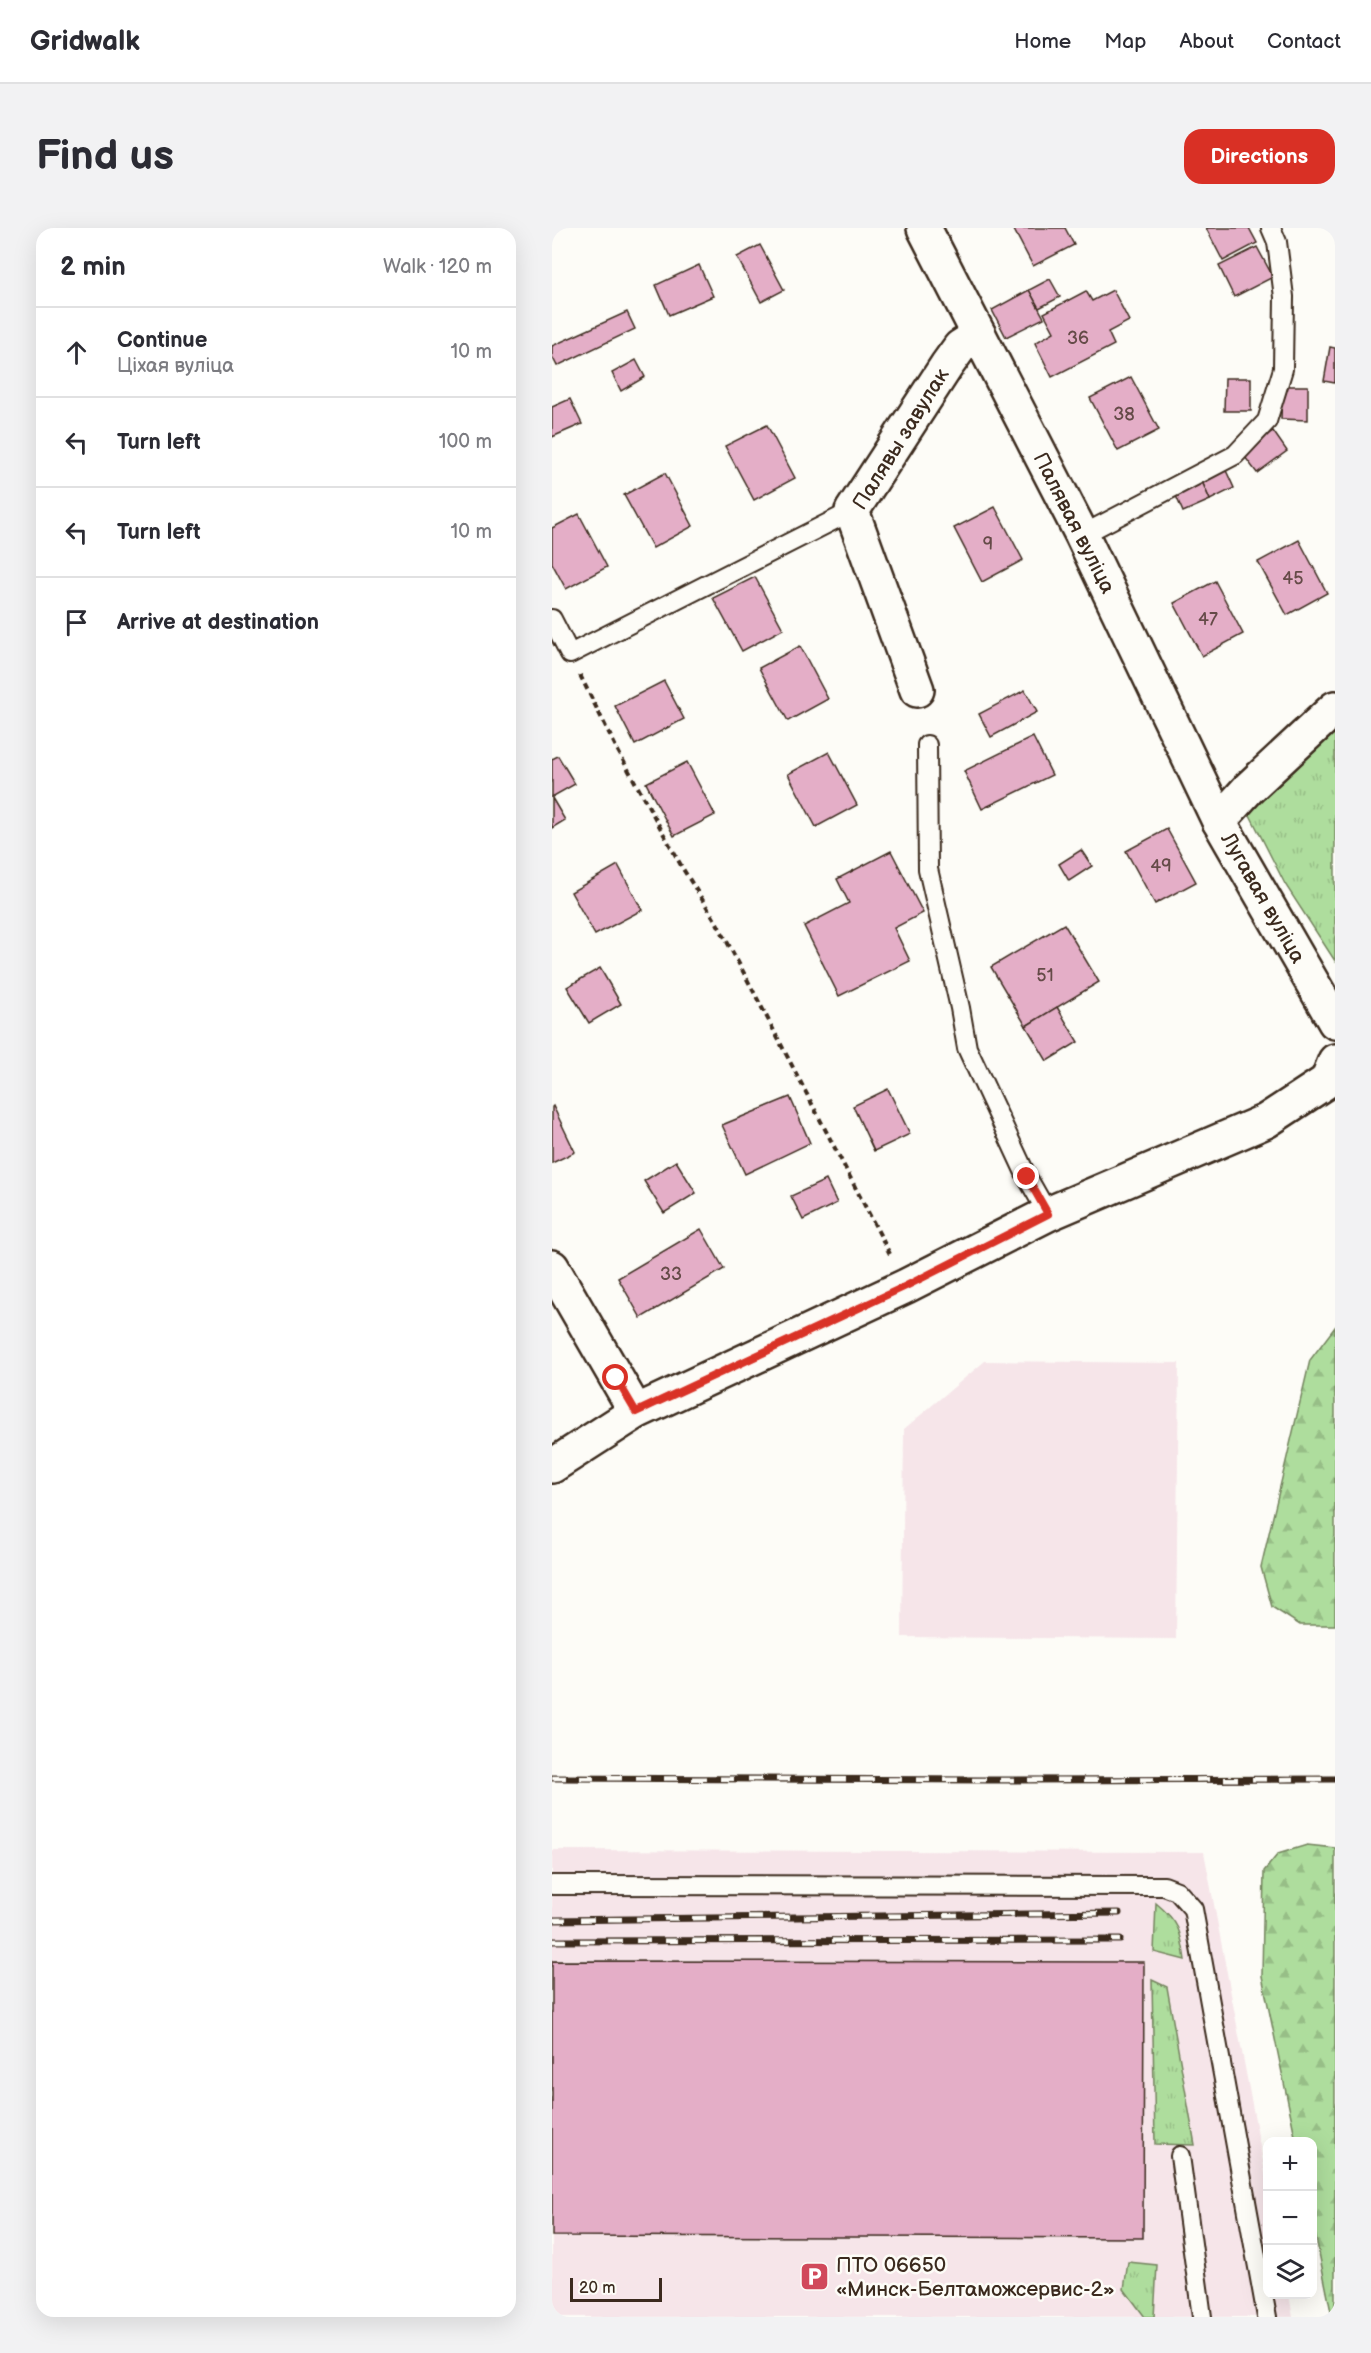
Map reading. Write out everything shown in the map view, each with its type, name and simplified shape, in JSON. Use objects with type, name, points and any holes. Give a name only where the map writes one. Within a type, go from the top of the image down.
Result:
[{"type":"street","name":"Палявая вуліца","points":[[924,228],[1082,535],[1219,821]]},
{"type":"street","name":"Палявы завулак","points":[[917,690],[852,511],[947,365],[960,347],[979,335]]},
{"type":"street","name":"Лугавая вуліца","points":[[1335,708],[1249,788],[1219,821],[1335,1022]]},
{"type":"street","points":[[552,1466],[636,1412],[906,1286],[1048,1214],[1266,1121],[1327,1081],[1335,1061]]},
{"type":"street","points":[[552,1267],[636,1412]]},
{"type":"lane","points":[[1082,535],[1235,455],[1267,420],[1283,369],[1284,309],[1277,242],[1270,228]]},
{"type":"lane","points":[[552,619],[570,654],[852,511]]},
{"type":"lane","points":[[927,745],[928,870],[967,1048],[1022,1167],[1048,1214]]},
{"type":"lane","points":[[552,1885],[1164,1886],[1177,1891],[1193,1909],[1267,2317]]},
{"type":"lane","points":[[1180,2156],[1202,2317]]},
{"type":"path","points":[[570,654],[683,870],[717,923],[746,977],[906,1286]]},
{"type":"shaded area","points":[[985,1361],[1179,1363],[1176,1639],[902,1637],[904,1429]]},
{"type":"shaded area","points":[[552,1850],[1204,1852],[1263,2162],[1263,2299],[1290,2299],[1293,2317],[552,2317]]},
{"type":"green space","points":[[1335,732],[1335,961],[1285,884],[1249,813]]},
{"type":"green space","points":[[1335,1327],[1335,1625],[1300,1625],[1272,1607],[1261,1567],[1310,1360]]},
{"type":"green space","points":[[1307,1845],[1335,1848],[1335,2317],[1332,2317],[1317,2243],[1317,2137],[1295,2137],[1262,1976],[1264,1871],[1278,1854]]},
{"type":"green space","points":[[1156,1903],[1170,1916],[1178,1928],[1185,1960],[1154,1952]]},
{"type":"green space","points":[[1152,1980],[1167,1987],[1195,2145],[1155,2144]]},
{"type":"green space","points":[[1128,2262],[1157,2265],[1154,2317],[1145,2317],[1124,2289]]},
{"type":"building","points":[[1013,228],[1065,228],[1074,245],[1033,266]]},
{"type":"building","points":[[1206,228],[1249,228],[1257,243],[1223,261]]},
{"type":"building","points":[[760,245],[784,290],[761,302],[737,257]]},
{"type":"building","points":[[1257,247],[1273,277],[1234,297],[1219,266]]},
{"type":"building","points":[[699,265],[713,296],[669,315],[656,285]]},
{"type":"building","points":[[1050,279],[1060,297],[1039,308],[1029,290]]},
{"type":"building","points":[[1029,290],[1044,318],[1006,337],[992,310]]},
{"type":"building","points":[[1113,290],[1129,321],[1108,332],[1114,345],[1052,377],[1035,343],[1054,332],[1044,313],[1086,291],[1092,301]]},
{"type":"building","points":[[627,312],[635,329],[557,366],[552,356],[552,346]]},
{"type":"building","points":[[1330,347],[1335,348],[1335,383],[1324,381]]},
{"type":"building","points":[[636,360],[645,377],[621,391],[612,373]]},
{"type":"building","points":[[1131,377],[1159,430],[1118,451],[1090,398]]},
{"type":"building","points":[[1225,378],[1251,378],[1251,411],[1224,411]]},
{"type":"building","points":[[1282,386],[1308,386],[1308,420],[1281,419]]},
{"type":"building","points":[[570,399],[582,424],[552,437],[552,407]]},
{"type":"building","points":[[767,425],[795,478],[754,500],[725,446]]},
{"type":"building","points":[[1273,431],[1287,451],[1257,473],[1242,453]]},
{"type":"building","points":[[1224,466],[1234,488],[1210,500],[1200,477]]},
{"type":"building","points":[[665,473],[693,526],[653,548],[624,495]]},
{"type":"building","points":[[1200,477],[1210,500],[1183,512],[1173,489]]},
{"type":"building","points":[[995,507],[1023,560],[982,582],[954,528]]},
{"type":"building","points":[[579,514],[607,567],[566,589],[552,563],[552,528]]},
{"type":"building","points":[[1299,540],[1327,593],[1287,615],[1258,562]]},
{"type":"building","points":[[755,577],[783,629],[742,651],[713,598]]},
{"type":"building","points":[[1215,581],[1243,634],[1202,656],[1174,603]]},
{"type":"building","points":[[800,646],[828,699],[788,721],[759,668]]},
{"type":"building","points":[[664,681],[684,719],[635,745],[615,706]]},
{"type":"building","points":[[1025,690],[1037,712],[991,737],[979,714]]},
{"type":"building","points":[[1033,737],[1052,775],[982,809],[964,771]]},
{"type":"building","points":[[829,752],[857,805],[816,827],[788,774]]},
{"type":"building","points":[[558,756],[575,784],[552,797],[552,759]]},
{"type":"building","points":[[687,762],[715,815],[674,836],[646,783]]},
{"type":"building","points":[[552,798],[565,820],[552,828]]},
{"type":"building","points":[[1167,829],[1196,882],[1155,904],[1126,851]]},
{"type":"building","points":[[1081,850],[1092,866],[1069,881],[1059,864]]},
{"type":"building","points":[[891,851],[923,913],[894,928],[910,961],[839,996],[804,926],[849,903],[837,879]]},
{"type":"building","points":[[618,865],[642,910],[595,935],[571,892]]},
{"type":"building","points":[[1064,924],[1099,982],[1026,1026],[991,967]]},
{"type":"building","points":[[600,968],[621,1004],[589,1023],[567,987]]},
{"type":"building","points":[[1057,1007],[1078,1042],[1047,1061],[1026,1026]]},
{"type":"building","points":[[888,1089],[910,1134],[874,1151],[853,1106]]},
{"type":"building","points":[[790,1097],[810,1143],[745,1174],[722,1125]]},
{"type":"building","points":[[552,1107],[575,1152],[552,1163]]},
{"type":"building","points":[[676,1161],[696,1193],[664,1213],[644,1181]]},
{"type":"building","points":[[826,1180],[837,1203],[803,1220],[791,1196]]},
{"type":"building","points":[[701,1229],[724,1269],[641,1318],[618,1278]]},
{"type":"building","points":[[552,1961],[1144,1962],[1143,2238],[552,2236]]},
{"type":"railway","points":[[552,1778],[1335,1779]]},
{"type":"railway","points":[[552,1920],[1119,1913]]},
{"type":"railway","points":[[552,1941],[1120,1940]]},
{"type":"place","name":"ПТО 06650 «Минск-Белтаможсервис-2»","points":[[815,2277]]},
{"type":"route","points":[[616,1378],[636,1412],[906,1286],[1048,1214],[1027,1177]]}]
